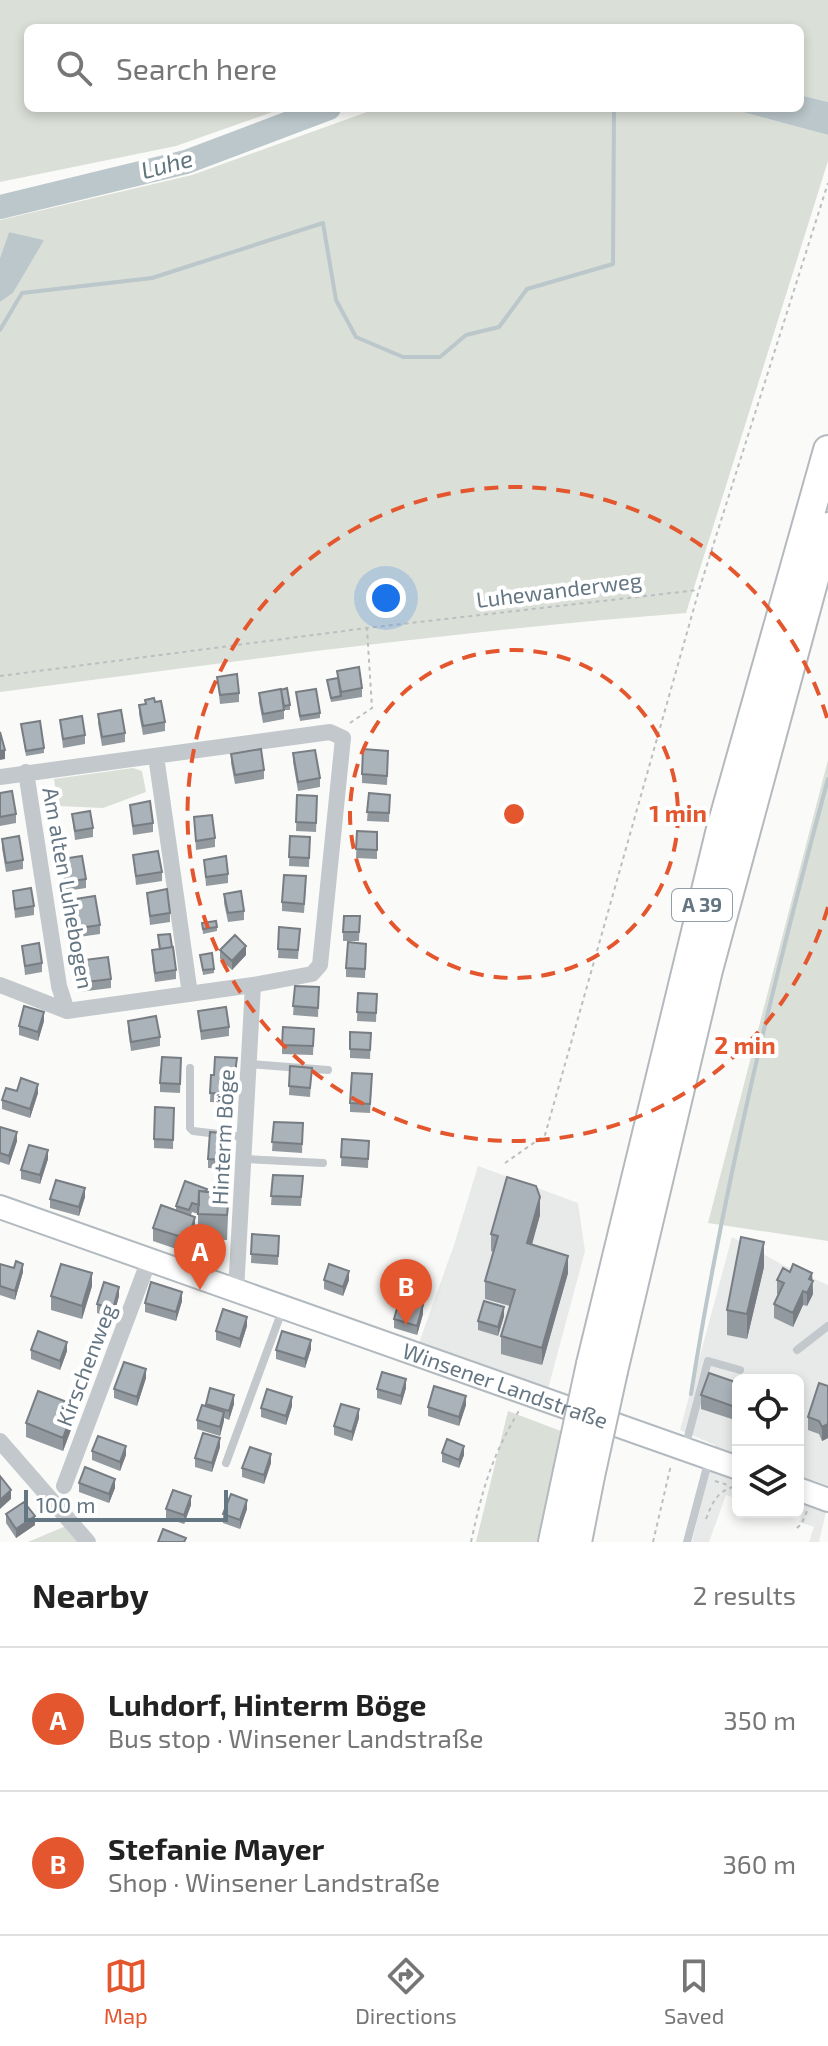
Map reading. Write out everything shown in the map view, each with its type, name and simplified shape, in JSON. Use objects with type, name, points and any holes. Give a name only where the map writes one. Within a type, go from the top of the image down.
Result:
[{"type":"highway","name":"A 39","points":[[553,1542],[579,1474],[721,829],[828,450]]},
{"type":"highway","name":"A 39","points":[[602,1368],[828,527]]},
{"type":"highway","name":"A 39","points":[[577,1542],[579,1474]]},
{"type":"main road","name":"Winsener Landstraße","points":[[0,1207],[709,1458],[732,1474]]},
{"type":"street","name":"Am alten Luhebogen","points":[[0,777],[330,732],[343,738],[320,965],[312,974],[67,1011],[0,985]]},
{"type":"street","points":[[156,756],[190,994]]},
{"type":"street","name":"Am alten Luhebogen","points":[[26,772],[59,986],[67,1011]]},
{"type":"street","name":"Hinterm Böge","points":[[236,1291],[253,985]]},
{"type":"street","name":"Kirschenweg","points":[[64,1486],[149,1260]]},
{"type":"street","points":[[0,1441],[88,1542]]},
{"type":"lane","points":[[249,1064],[328,1070]]},
{"type":"lane","points":[[190,1068],[190,1128],[193,1131],[245,1137]]},
{"type":"lane","points":[[243,1159],[323,1163]]},
{"type":"lane","points":[[226,1463],[283,1307]]},
{"type":"lane","points":[[797,1350],[828,1326]]},
{"type":"lane","points":[[680,1448],[708,1361],[740,1370]]},
{"type":"lane","points":[[687,1542],[709,1458]]},
{"type":"path","points":[[505,1163],[545,1135],[699,590],[828,183]]},
{"type":"path","name":"Luhewanderweg","points":[[0,676],[367,628],[699,590]]},
{"type":"path","points":[[337,735],[372,708],[367,628]]},
{"type":"path","points":[[471,1542],[484,1481],[500,1443],[522,1407],[526,1393]]},
{"type":"path","points":[[653,1542],[680,1448]]},
{"type":"path","points":[[703,1526],[715,1497],[732,1481]]},
{"type":"path","points":[[797,1528],[811,1500]]},
{"type":"shaded area","points":[[0,0],[828,0],[828,102],[804,96],[804,24],[24,24],[24,112],[273,112],[176,146],[0,182]]},
{"type":"shaded area","points":[[804,96],[828,102],[828,135],[743,112],[804,112]]},
{"type":"shaded area","points":[[367,112],[743,112],[828,135],[828,161],[686,613],[428,638],[0,692],[0,302],[13,293],[43,240],[9,232],[0,258],[0,220],[192,175]]},
{"type":"shaded area","points":[[9,232],[44,240],[13,293],[0,302],[0,258]]},
{"type":"shaded area","points":[[828,760],[828,1241],[708,1223]]},
{"type":"shaded area","points":[[133,768],[142,771],[146,792],[103,808],[58,806],[54,779]]},
{"type":"shaded area","points":[[478,1166],[578,1203],[585,1251],[548,1389],[419,1343]]},
{"type":"shaded area","points":[[732,1237],[828,1285],[828,1503],[819,1542],[809,1542],[814,1527],[799,1522],[804,1518],[804,1374],[732,1374],[732,1497],[726,1495],[709,1542],[692,1542],[715,1445],[680,1430]]},
{"type":"shaded area","points":[[508,1411],[566,1433],[543,1542],[476,1542]]},
{"type":"shaded area","points":[[66,1526],[79,1542],[28,1542]]},
{"type":"building","points":[[359,667],[362,688],[341,692],[337,671]]},
{"type":"building","points":[[237,674],[239,693],[220,695],[217,677]]},
{"type":"building","points":[[338,678],[341,696],[331,698],[327,680]]},
{"type":"building","points":[[287,688],[290,705],[284,706],[281,690]]},
{"type":"building","points":[[281,689],[284,710],[263,714],[259,693]]},
{"type":"building","points":[[316,689],[320,713],[300,716],[296,692]]},
{"type":"building","points":[[154,698],[155,702],[161,701],[165,722],[143,726],[139,705]]},
{"type":"building","points":[[121,710],[125,733],[102,737],[98,714]]},
{"type":"building","points":[[82,716],[85,735],[63,739],[60,720]]},
{"type":"building","points":[[40,721],[44,748],[26,751],[21,724]]},
{"type":"building","points":[[0,732],[5,750],[0,751]]},
{"type":"building","points":[[261,749],[264,770],[235,775],[231,754]]},
{"type":"building","points":[[363,749],[388,751],[387,776],[362,774]]},
{"type":"building","points":[[315,750],[320,778],[298,782],[293,753]]},
{"type":"building","points":[[12,791],[16,814],[0,817],[0,793]]},
{"type":"building","points":[[369,793],[390,795],[389,813],[367,812]]},
{"type":"building","points":[[297,795],[317,796],[316,823],[296,822]]},
{"type":"building","points":[[150,801],[153,823],[133,826],[130,805]]},
{"type":"building","points":[[90,811],[93,828],[75,831],[72,814]]},
{"type":"building","points":[[212,815],[215,838],[196,841],[194,817]]},
{"type":"building","points":[[357,831],[377,832],[377,850],[356,849]]},
{"type":"building","points":[[19,836],[23,860],[6,863],[2,839]]},
{"type":"building","points":[[290,836],[310,837],[309,858],[289,857]]},
{"type":"building","points":[[158,851],[162,872],[136,876],[133,855]]},
{"type":"building","points":[[82,856],[86,879],[66,882],[62,859]]},
{"type":"building","points":[[226,856],[228,874],[206,877],[204,860]]},
{"type":"building","points":[[284,875],[306,876],[304,904],[282,902]]},
{"type":"building","points":[[31,888],[34,906],[15,909],[13,891]]},
{"type":"building","points":[[167,889],[170,913],[150,916],[147,893]]},
{"type":"building","points":[[241,891],[244,911],[228,913],[224,894]]},
{"type":"building","points":[[95,896],[100,925],[79,928],[75,899]]},
{"type":"building","points":[[344,916],[360,916],[359,932],[343,932]]},
{"type":"building","points":[[216,921],[217,927],[203,929],[202,923]]},
{"type":"building","points":[[279,927],[300,929],[298,950],[278,949]]},
{"type":"building","points":[[170,934],[172,947],[160,949],[158,935]]},
{"type":"building","points":[[235,935],[246,946],[232,961],[220,950]]},
{"type":"building","points":[[348,942],[366,944],[365,969],[346,968]]},
{"type":"building","points":[[39,943],[42,963],[25,966],[22,946]]},
{"type":"building","points":[[173,947],[176,970],[155,973],[152,950]]},
{"type":"building","points":[[212,953],[214,969],[203,970],[200,955]]},
{"type":"building","points":[[108,957],[111,979],[79,983],[76,961]]},
{"type":"building","points":[[295,986],[319,987],[318,1008],[293,1006]]},
{"type":"building","points":[[358,993],[377,994],[376,1013],[357,1012]]},
{"type":"building","points":[[24,1006],[44,1012],[38,1032],[19,1026]]},
{"type":"building","points":[[226,1007],[229,1027],[201,1031],[198,1011]]},
{"type":"building","points":[[156,1016],[160,1037],[131,1042],[128,1021]]},
{"type":"building","points":[[283,1027],[314,1029],[313,1046],[282,1045]]},
{"type":"building","points":[[350,1032],[371,1033],[370,1050],[350,1049]]},
{"type":"building","points":[[162,1057],[181,1058],[180,1084],[160,1083]]},
{"type":"building","points":[[215,1057],[237,1058],[232,1094],[210,1093]]},
{"type":"building","points":[[290,1066],[312,1068],[310,1088],[289,1086]]},
{"type":"building","points":[[352,1073],[372,1074],[370,1104],[350,1103]]},
{"type":"building","points":[[21,1078],[38,1084],[30,1109],[2,1100],[6,1088],[17,1091]]},
{"type":"building","points":[[155,1107],[174,1108],[173,1140],[154,1139]]},
{"type":"building","points":[[274,1122],[303,1123],[302,1144],[272,1142]]},
{"type":"building","points":[[0,1127],[17,1132],[9,1156],[0,1153]]},
{"type":"building","points":[[210,1132],[232,1134],[230,1160],[208,1159]]},
{"type":"building","points":[[342,1139],[369,1141],[368,1159],[341,1157]]},
{"type":"building","points":[[29,1145],[48,1150],[40,1175],[21,1170]]},
{"type":"building","points":[[273,1175],[303,1176],[301,1197],[271,1196]]},
{"type":"building","points":[[507,1177],[536,1186],[540,1197],[527,1243],[568,1256],[542,1348],[501,1336],[515,1290],[485,1281],[498,1236],[491,1234]]},
{"type":"building","points":[[56,1180],[85,1188],[79,1207],[50,1199]]},
{"type":"building","points":[[185,1181],[207,1189],[206,1192],[199,1191],[199,1205],[192,1203],[189,1210],[176,1206]]},
{"type":"building","points":[[199,1191],[229,1193],[227,1215],[198,1214]]},
{"type":"building","points":[[161,1205],[195,1217],[188,1239],[153,1228]]},
{"type":"building","points":[[252,1234],[279,1236],[278,1256],[251,1254]]},
{"type":"building","points":[[741,1237],[764,1242],[747,1314],[727,1310]]},
{"type":"building","points":[[16,1261],[23,1264],[15,1291],[0,1286],[0,1264],[14,1268]]},
{"type":"building","points":[[61,1264],[92,1273],[82,1306],[51,1296]]},
{"type":"building","points":[[329,1264],[349,1271],[343,1287],[324,1280]]},
{"type":"building","points":[[793,1264],[812,1273],[809,1279],[813,1281],[807,1293],[803,1291],[793,1313],[774,1304],[784,1283],[777,1280],[783,1268],[790,1272]]},
{"type":"building","points":[[104,1282],[119,1287],[113,1309],[97,1304]]},
{"type":"building","points":[[151,1282],[182,1292],[176,1312],[145,1303]]},
{"type":"building","points":[[400,1298],[423,1305],[417,1326],[394,1319]]},
{"type":"building","points":[[484,1301],[504,1307],[498,1327],[478,1321]]},
{"type":"building","points":[[223,1309],[247,1317],[240,1339],[216,1331]]},
{"type":"building","points":[[38,1331],[67,1342],[60,1361],[31,1350]]},
{"type":"building","points":[[282,1331],[311,1340],[305,1359],[276,1350]]},
{"type":"building","points":[[124,1362],[146,1369],[137,1397],[114,1389]]},
{"type":"building","points":[[382,1372],[406,1379],[401,1396],[377,1389]]},
{"type":"building","points":[[709,1373],[732,1381],[732,1406],[701,1395]]},
{"type":"building","points":[[819,1383],[828,1386],[828,1424],[822,1427],[819,1421],[808,1417]]},
{"type":"building","points":[[434,1386],[466,1396],[459,1417],[428,1407]]},
{"type":"building","points":[[210,1388],[234,1395],[229,1411],[206,1404]]},
{"type":"building","points":[[267,1389],[292,1397],[286,1416],[261,1408]]},
{"type":"building","points":[[38,1391],[75,1405],[63,1438],[26,1423]]},
{"type":"building","points":[[341,1404],[359,1409],[352,1432],[334,1426]]},
{"type":"building","points":[[202,1405],[224,1412],[220,1427],[197,1420]]},
{"type":"building","points":[[203,1433],[220,1438],[212,1463],[195,1458]]},
{"type":"building","points":[[98,1436],[126,1446],[120,1462],[92,1451]]},
{"type":"building","points":[[447,1439],[464,1446],[459,1460],[442,1453]]},
{"type":"building","points":[[250,1447],[271,1454],[264,1475],[242,1468]]},
{"type":"building","points":[[85,1467],[115,1479],[109,1494],[79,1483]]},
{"type":"building","points":[[0,1476],[11,1490],[0,1500]]},
{"type":"building","points":[[173,1490],[191,1496],[184,1515],[166,1509]]},
{"type":"building","points":[[231,1494],[247,1500],[240,1520],[223,1514]]},
{"type":"building","points":[[24,1502],[35,1516],[16,1529],[6,1514]]},
{"type":"building","points":[[163,1529],[186,1538],[184,1542],[158,1542]]},
{"type":"waterway","name":"Luhe","points":[[0,207],[186,162],[318,112]]},
{"type":"waterway","points":[[0,330],[22,293],[152,278],[323,223],[336,300],[356,337],[403,357],[440,357],[466,335],[499,327],[527,289],[613,264],[614,112]]},
{"type":"waterway","points":[[691,1394],[751,1084],[828,779]]},
{"type":"place","name":"Luhdorf, Hinterm Böge","points":[[200,1290]]},
{"type":"place","name":"Stefanie Mayer","points":[[406,1325]]}]
